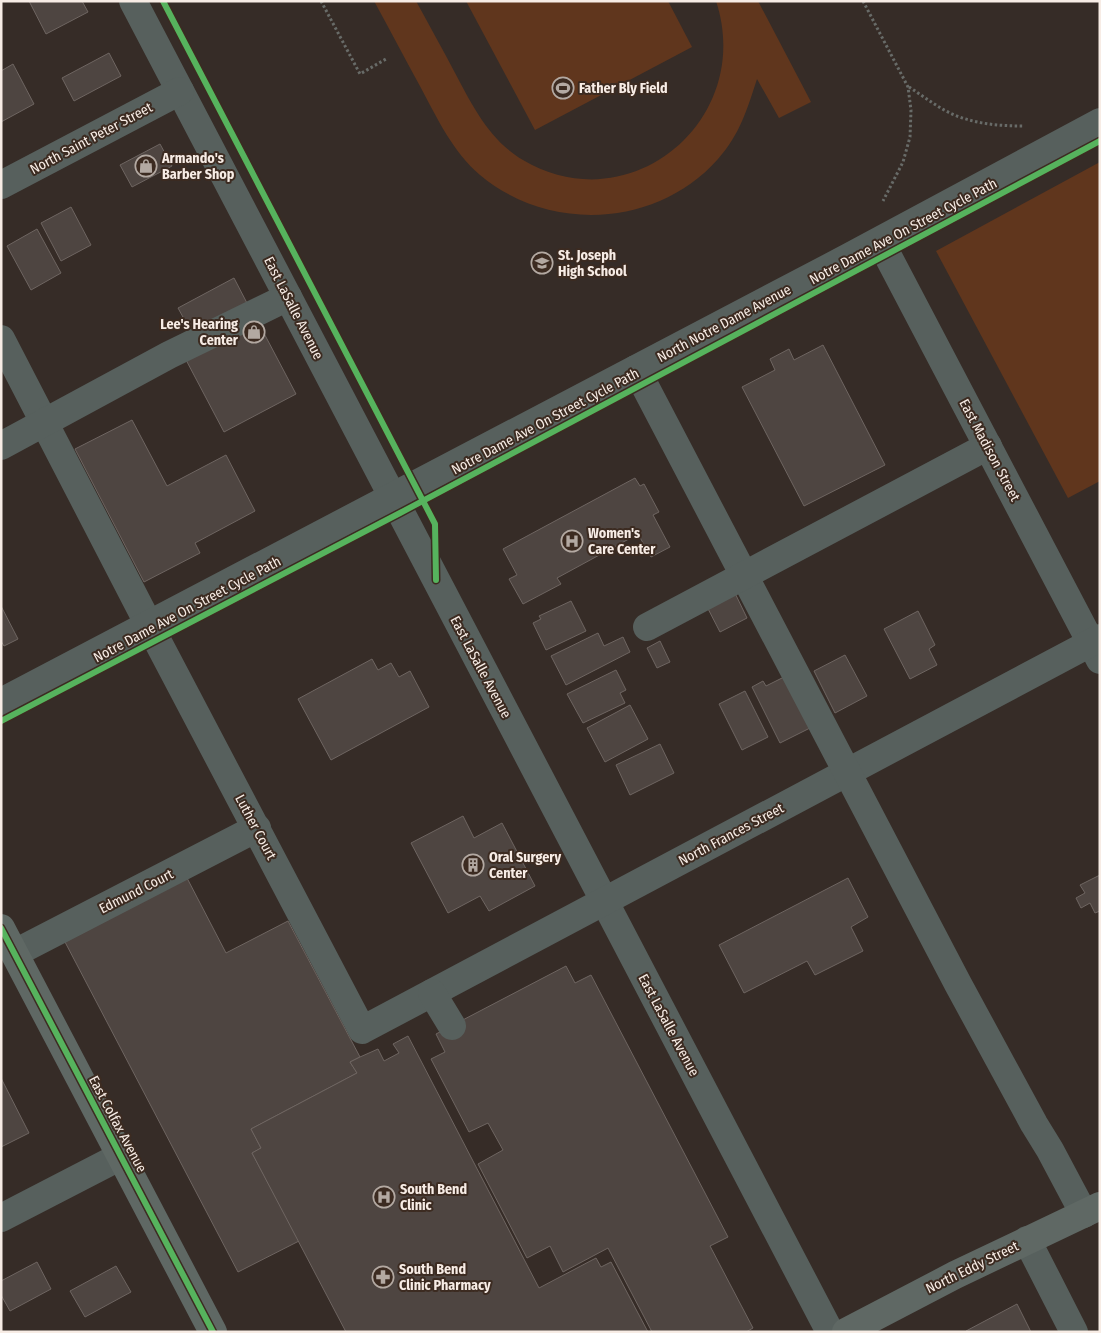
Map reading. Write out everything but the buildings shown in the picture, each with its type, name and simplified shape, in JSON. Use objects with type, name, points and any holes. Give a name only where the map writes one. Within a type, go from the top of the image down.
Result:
[{"type":"main road","name":"East Colfax Avenue","points":[[1,928],[213,1332]]},
{"type":"main road","name":"North Eddy Street","points":[[846,1332],[1027,1240],[1092,1210]]},
{"type":"street","name":"East LaSalle Avenue","points":[[133,1],[830,1332]]},
{"type":"street","name":"North Saint Peter Street","points":[[1,185],[180,92]]},
{"type":"street","name":"North Notre Dame Avenue","points":[[1,702],[393,498],[1100,122]]},
{"type":"street","name":"East Madison Street","points":[[880,240],[988,446],[1097,647]]},
{"type":"street","points":[[1,446],[169,355],[288,297]]},
{"type":"street","name":"Luther Court","points":[[1,339],[362,1030]]},
{"type":"street","points":[[636,369],[1034,1124],[1092,1210]]},
{"type":"street","points":[[647,627],[988,446]]},
{"type":"street","name":"North Frances Street","points":[[362,1030],[848,772],[1097,647]]},
{"type":"street","name":"Edmund Court","points":[[15,953],[257,828]]},
{"type":"street","points":[[432,993],[452,1026]]},
{"type":"street","points":[[1,1218],[121,1156]]},
{"type":"street","points":[[1027,1240],[1074,1332]]},
{"type":"path","points":[[322,1],[360,74],[386,59]]},
{"type":"path","points":[[863,1],[908,87],[911,110],[910,137],[903,162],[883,201]]},
{"type":"path","points":[[908,87],[950,114],[973,122],[1000,126],[1024,126]]},
{"type":"shaded area","points":[[374,1],[416,1],[468,96],[491,132],[511,152],[523,160],[564,176],[604,179],[642,169],[675,149],[701,120],[717,85],[723,44],[716,1],[758,1],[811,102],[779,118],[757,79],[742,121],[726,150],[693,182],[665,199],[634,210],[602,215],[570,214],[538,207],[508,194],[480,175],[462,156],[440,123]]},
{"type":"shaded area","name":"Father Bly Field","points":[[466,1],[668,1],[692,47],[535,130]]},
{"type":"shaded area","points":[[1100,162],[1100,481],[1068,498],[936,251]]},
{"type":"cycle path","points":[[163,1],[435,524],[436,580]]},
{"type":"cycle path","name":"Notre Dame Ave On Street Cycle Path","points":[[1,721],[400,513],[1100,141]]},
{"type":"cycle path","points":[[1,928],[213,1332]]},
{"type":"place","name":"Father Bly Field","points":[[563,88]]},
{"type":"place","name":"Armando's Barber Shop","points":[[146,166]]},
{"type":"place","name":"St. Joseph High School","points":[[542,263]]},
{"type":"place","name":"Lee's Hearing Center","points":[[254,332]]},
{"type":"place","name":"Women's Care Center","points":[[572,541]]},
{"type":"place","name":"Oral Surgery Center","points":[[473,865]]},
{"type":"place","name":"South Bend Clinic","points":[[384,1197]]},
{"type":"place","name":"South Bend Clinic Pharmacy","points":[[383,1277]]}]
